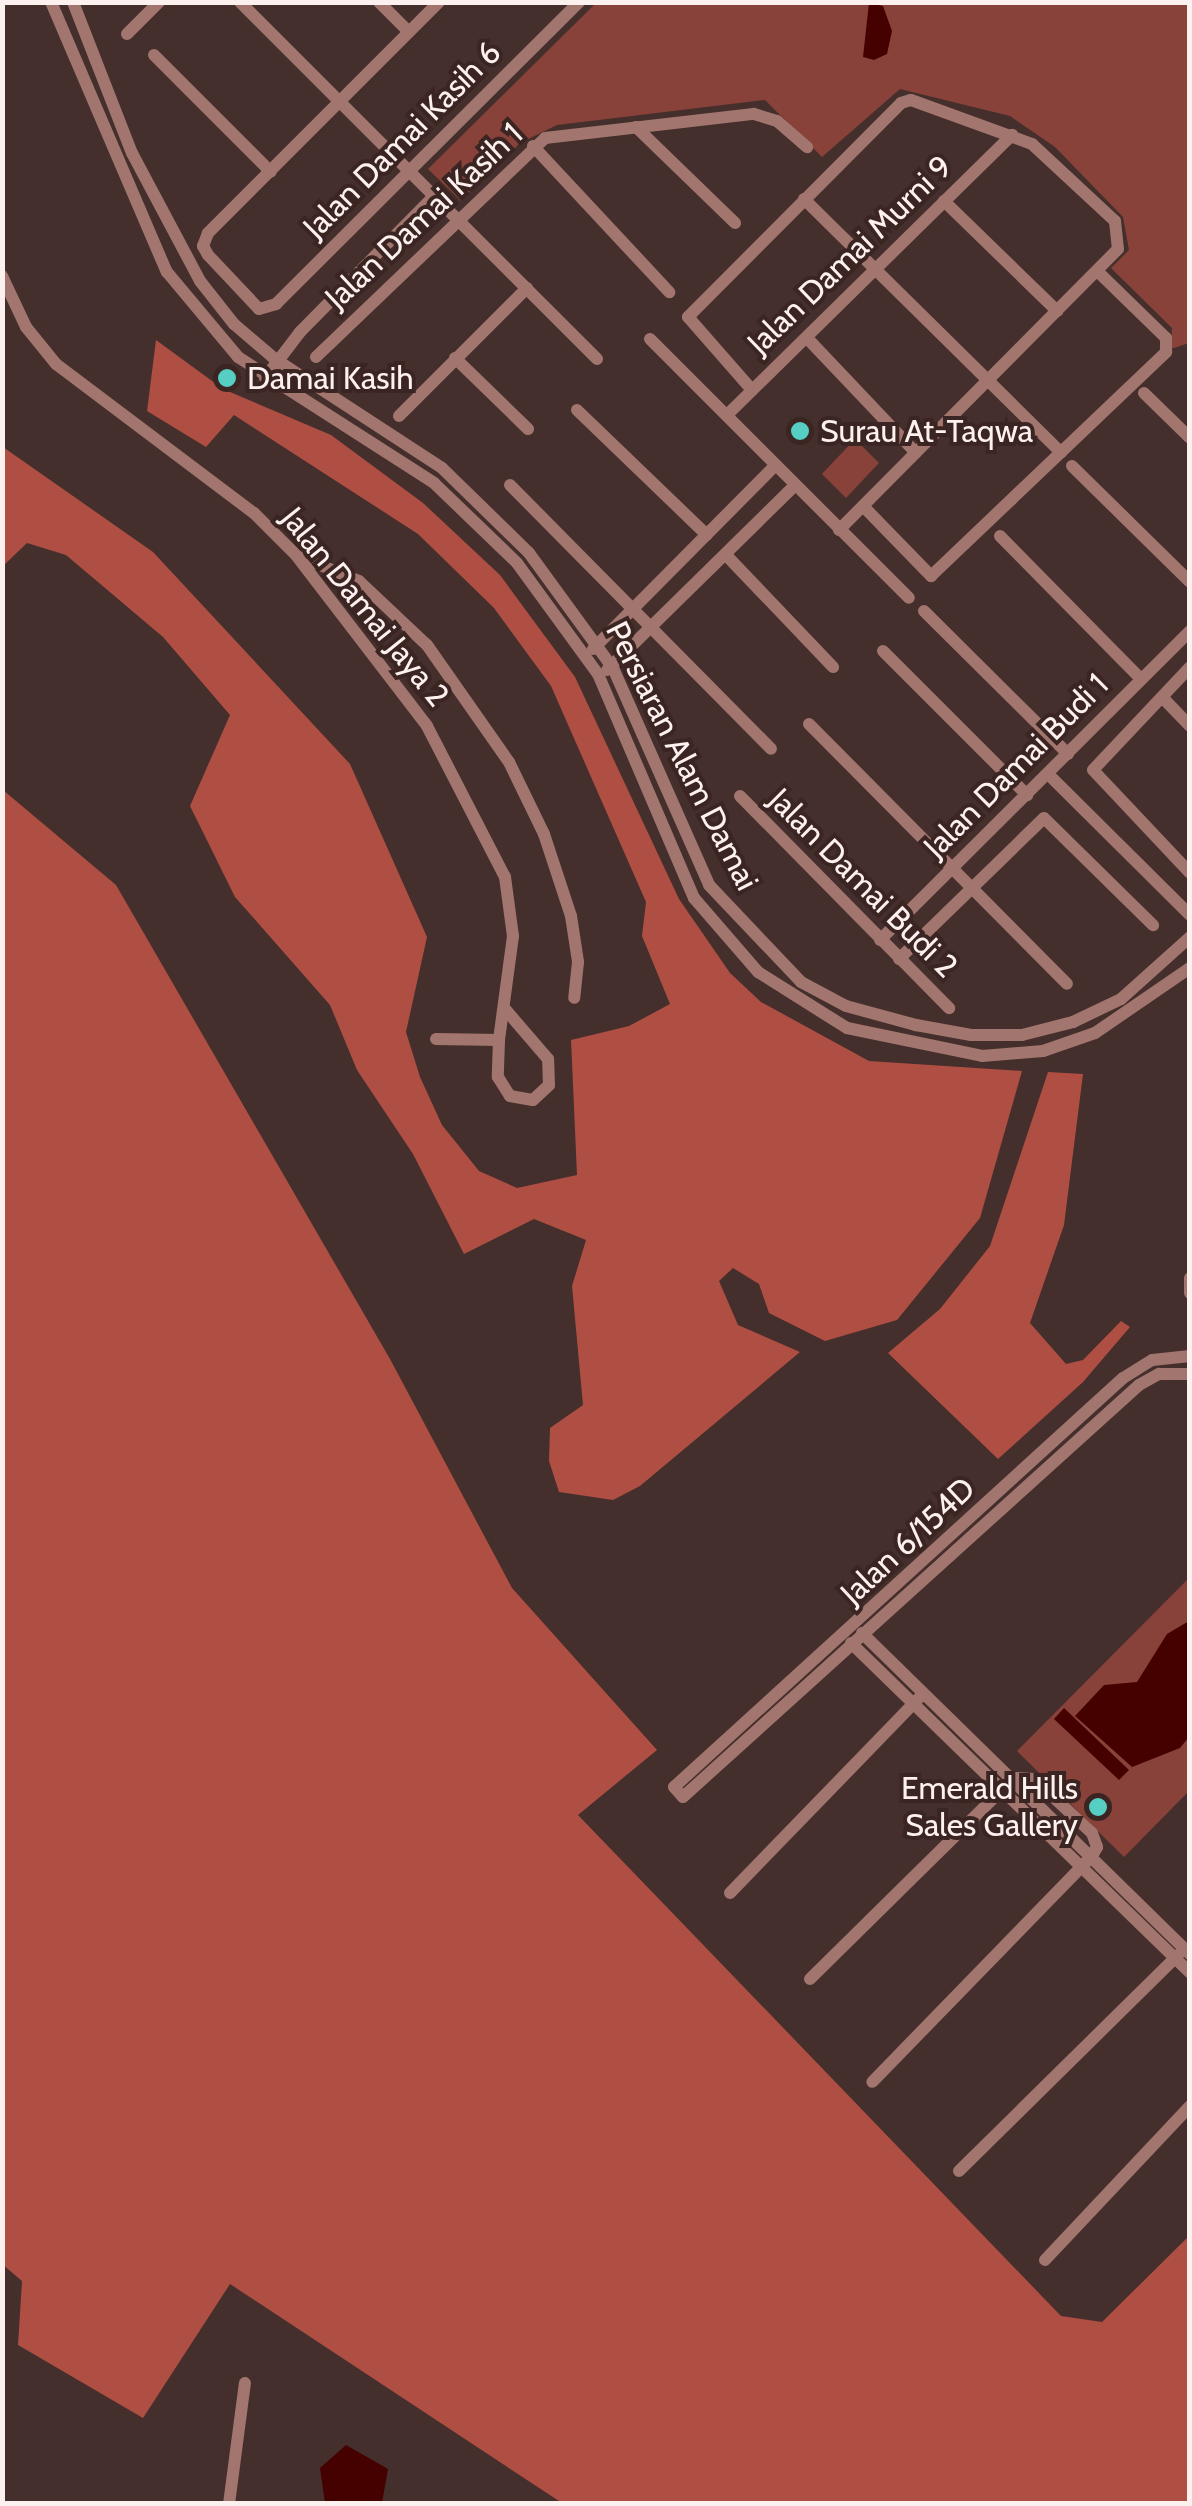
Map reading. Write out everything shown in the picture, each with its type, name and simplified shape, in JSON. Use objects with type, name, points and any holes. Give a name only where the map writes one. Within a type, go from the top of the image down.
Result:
[{"type":"street","name":"Persiaran Alam Damai","points":[[51,2],[168,272],[214,336],[265,378],[434,483],[516,563],[598,674],[694,898],[758,972],[815,1013],[847,1028],[982,1056],[1043,1050],[1095,1033],[1190,968]]},
{"type":"street","name":"Persiaran Alam Damai","points":[[73,2],[171,234],[234,324],[275,359],[442,468],[529,553],[613,668],[709,885],[772,956],[846,1006],[971,1036],[1022,1036],[1073,1022],[1122,999],[1190,938]]},
{"type":"street","points":[[128,34],[159,2]]},
{"type":"street","points":[[240,2],[460,216],[597,358]]},
{"type":"street","points":[[379,2],[409,32]]},
{"type":"street","points":[[154,55],[271,172],[439,2]]},
{"type":"street","name":"Jalan Damai Kasih 6","points":[[271,172],[203,246],[259,309],[276,304],[580,2]]},
{"type":"street","points":[[752,390],[688,317],[901,104],[911,100],[1012,135],[1050,156],[1116,221],[1118,249],[839,530]]},
{"type":"street","name":"Jalan Damai Kasih 1","points":[[316,358],[533,146],[558,135],[766,115],[807,148]]},
{"type":"street","points":[[636,127],[736,223]]},
{"type":"street","name":"Jalan Damai Murni 9","points":[[727,415],[1012,135]]},
{"type":"street","points":[[533,146],[669,292]]},
{"type":"street","points":[[265,378],[275,359],[436,193]]},
{"type":"street","points":[[804,200],[1061,452]]},
{"type":"street","points":[[944,201],[1057,311]]},
{"type":"street","points":[[863,506],[931,576],[1169,344],[1097,270]]},
{"type":"street","name":"Jalan Damai Jaya 2","points":[[2,276],[26,327],[56,364],[240,502],[296,555],[427,726],[478,815],[512,906],[499,1040],[502,1088],[533,1100],[549,1086],[548,1060],[505,1008]]},
{"type":"street","points":[[399,416],[527,288]]},
{"type":"street","points":[[807,338],[916,453]]},
{"type":"street","points":[[650,339],[909,598]]},
{"type":"street","points":[[455,358],[528,429]]},
{"type":"street","points":[[1144,392],[1190,438]]},
{"type":"street","points":[[577,410],[706,536]]},
{"type":"street","points":[[1072,466],[1190,582]]},
{"type":"street","points":[[586,654],[774,467]]},
{"type":"street","points":[[510,485],[771,749]]},
{"type":"street","points":[[598,674],[613,668],[794,486]]},
{"type":"street","points":[[720,522],[736,516],[749,532]]},
{"type":"street","points":[[1000,536],[1141,679]]},
{"type":"street","points":[[296,555],[359,581],[427,645],[510,762],[544,834],[572,916],[578,962],[574,998]]},
{"type":"street","points":[[726,555],[833,667]]},
{"type":"street","points":[[924,611],[1068,754]]},
{"type":"street","name":"Jalan Damai Budi 1","points":[[880,940],[1190,631]]},
{"type":"street","points":[[884,652],[1027,795]]},
{"type":"street","points":[[1190,668],[1093,770],[1190,873]]},
{"type":"street","points":[[1162,697],[1190,726]]},
{"type":"street","points":[[809,724],[1067,984]]},
{"type":"street","points":[[1048,774],[1186,910],[1186,931],[1176,950]]},
{"type":"street","name":"Jalan Damai Budi 2","points":[[740,796],[949,1008]]},
{"type":"street","points":[[899,959],[1044,818],[1153,925]]},
{"type":"street","points":[[758,972],[772,956]]},
{"type":"street","points":[[436,1038],[499,1040]]},
{"type":"street","name":"Jalan 6/154D","points":[[855,1637],[1123,1378],[1152,1360],[1190,1356]]},
{"type":"street","name":"Jalan 6/154D","points":[[678,1792],[1138,1385],[1159,1374],[1190,1374]]},
{"type":"street","points":[[855,1637],[1183,1953],[1190,1973]]},
{"type":"street","points":[[730,1893],[919,1698]]},
{"type":"street","points":[[810,1979],[1009,1783]]},
{"type":"street","points":[[872,2082],[1088,1861]]},
{"type":"street","points":[[960,2171],[1183,1953]]},
{"type":"street","points":[[1045,2260],[1190,2106]]},
{"type":"street","points":[[229,2504],[245,2383]]},
{"type":"shaded area","points":[[596,3],[1189,3],[1189,343],[1171,349],[1172,328],[1111,268],[1129,250],[1123,217],[1055,147],[1010,116],[900,89],[822,157],[765,100],[557,125],[520,143],[461,201],[428,169]]},
{"type":"shaded area","points":[[869,3],[883,6],[892,31],[887,54],[874,60],[863,57]]},
{"type":"shaded area","points":[[156,340],[223,389],[331,435],[423,503],[500,575],[575,677],[679,899],[730,973],[761,1002],[869,1061],[1022,1071],[980,1218],[897,1320],[825,1341],[769,1313],[759,1284],[733,1268],[719,1281],[738,1325],[800,1352],[640,1486],[613,1500],[559,1492],[549,1461],[550,1428],[583,1405],[572,1286],[586,1240],[534,1219],[464,1254],[413,1154],[357,1070],[330,1005],[235,897],[190,806],[230,715],[163,637],[66,555],[27,543],[3,566],[3,447],[153,552],[350,764],[427,937],[406,1032],[420,1077],[442,1125],[479,1171],[517,1188],[577,1175],[571,1040],[629,1026],[670,1004],[642,936],[646,902],[551,686],[494,608],[418,534],[234,415],[206,447],[147,411]]},
{"type":"shaded area","points":[[855,439],[879,463],[846,498],[822,474]]},
{"type":"shaded area","points":[[3,790],[116,885],[390,1359],[512,1588],[657,1750],[578,1815],[1061,2316],[1102,2322],[1189,2236],[1189,2503],[562,2503],[230,2284],[143,2418],[18,2345],[22,2281],[2,2264]]},
{"type":"shaded area","points":[[1048,1072],[1083,1074],[1064,1225],[1030,1323],[1066,1364],[1083,1360],[1121,1321],[1130,1327],[1083,1382],[998,1459],[888,1353],[940,1309],[990,1246]]},
{"type":"shaded area","points":[[1189,1578],[1189,1791],[1124,1857],[1017,1751]]},
{"type":"shaded area","points":[[1189,1621],[1189,1737],[1180,1748],[1132,1767],[1075,1716],[1104,1685],[1137,1682],[1167,1634]]},
{"type":"shaded area","points":[[1064,1708],[1129,1770],[1119,1780],[1054,1719]]},
{"type":"shaded area","points":[[346,2445],[388,2469],[382,2503],[325,2503],[320,2468]]},
{"type":"place","name":"Damai Kasih","points":[[227,378]]},
{"type":"place","name":"Surau At-Taqwa","points":[[800,431]]},
{"type":"place","name":"Emerald Hills Sales Gallery","points":[[1098,1807]]}]
